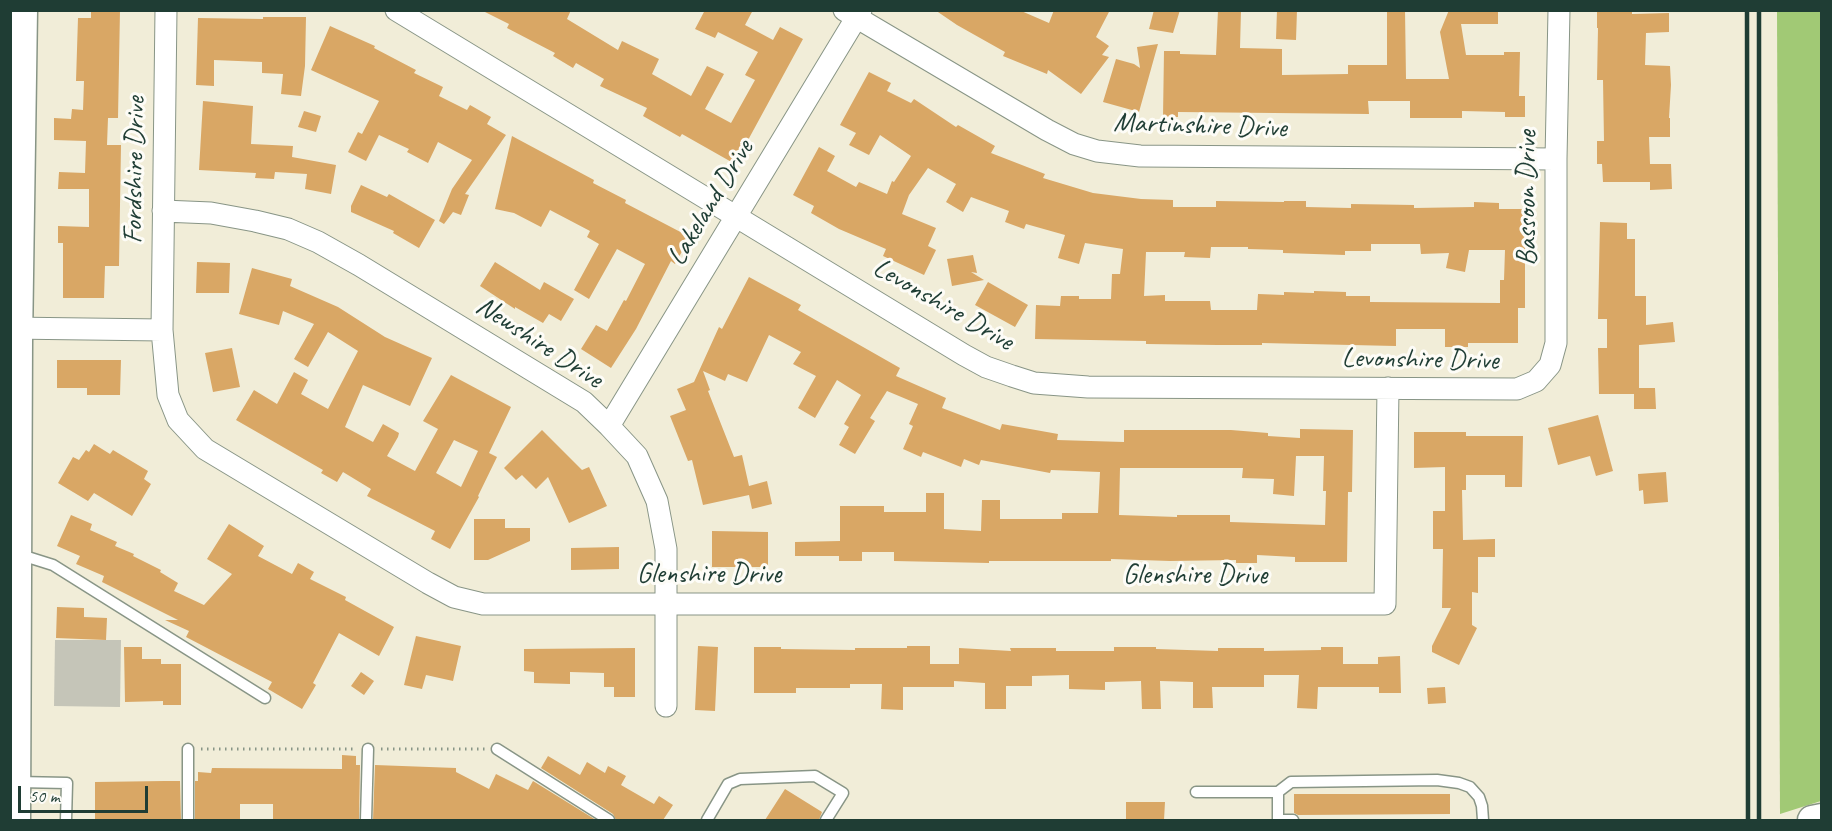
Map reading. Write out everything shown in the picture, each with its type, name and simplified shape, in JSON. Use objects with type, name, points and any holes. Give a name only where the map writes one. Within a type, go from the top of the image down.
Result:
[{"type":"main road","points":[[16,820],[14,782],[17,554],[14,328],[16,73],[23,10]]},
{"type":"main road","points":[[1812,820],[1821,818]]},
{"type":"street","name":"Fordshire Drive","points":[[162,330],[166,10]]},
{"type":"street","name":"Levonshire Drive","points":[[396,10],[964,355],[986,367],[1034,383],[1088,387],[1517,389],[1536,381]]},
{"type":"street","name":"Bassoon Drive","points":[[1536,381],[1550,365],[1556,344],[1558,10]]},
{"type":"street","name":"Lakeland Drive","points":[[609,426],[737,216],[854,13]]},
{"type":"street","name":"Martinshire Drive","points":[[854,13],[1047,130],[1074,144],[1096,151],[1140,156],[1556,159]]},
{"type":"street","name":"Newshire Drive","points":[[163,211],[211,213],[255,221],[288,229],[318,242],[584,402],[609,426],[637,456],[657,501],[666,549],[666,706]]},
{"type":"street","points":[[14,328],[162,330]]},
{"type":"street","name":"Glenshire Drive","points":[[162,330],[168,395],[178,420],[205,449],[428,584],[454,597],[483,604],[1385,604],[1388,388]]},
{"type":"lane","points":[[17,554],[53,565],[265,698]]},
{"type":"lane","points":[[188,749],[188,820]]},
{"type":"lane","points":[[366,820],[368,749]]},
{"type":"lane","points":[[496,749],[609,820]]},
{"type":"lane","points":[[707,820],[728,784],[740,779],[815,776],[843,793],[826,820]]},
{"type":"lane","points":[[1196,792],[1278,792],[1291,782],[1437,780],[1470,787],[1479,797],[1483,820]]},
{"type":"lane","points":[[14,782],[67,783],[66,820]]},
{"type":"lane","points":[[1278,792],[1278,820],[1293,820]]},
{"type":"path","points":[[188,749],[496,749]]},
{"type":"shaded area","points":[[55,640],[121,640],[120,707],[54,706]]},
{"type":"green space","points":[[1777,11],[1822,11],[1821,801],[1780,814]]},
{"type":"building","points":[[91,10],[120,10],[118,118],[108,118],[107,145],[121,145],[119,266],[105,266],[104,298],[63,298],[63,243],[58,243],[58,226],[89,227],[89,189],[58,189],[59,172],[85,173],[86,141],[54,140],[54,118],[71,119],[72,109],[83,110],[84,81],[76,81],[78,18],[91,18]]},
{"type":"building","points":[[481,10],[571,10],[567,19],[618,50],[622,41],[659,59],[652,74],[691,96],[707,66],[724,74],[705,109],[731,123],[755,80],[745,75],[758,52],[718,32],[715,38],[695,29],[705,10],[753,10],[745,25],[773,40],[780,27],[803,39],[735,164],[682,134],[680,137],[643,116],[647,108],[600,86],[604,79],[576,63],[573,68],[553,56],[555,53],[507,28],[509,24]]},
{"type":"building","points":[[935,10],[1019,10],[1049,23],[1054,10],[1110,10],[1096,37],[1109,46],[1102,55],[1109,57],[1081,94],[1048,70],[1047,74],[1003,56],[1005,52]]},
{"type":"building","points":[[1154,10],[1180,10],[1173,33],[1149,29]]},
{"type":"building","points":[[1218,10],[1241,10],[1240,48],[1282,49],[1282,75],[1348,74],[1348,65],[1387,65],[1387,10],[1405,10],[1406,79],[1449,79],[1440,32],[1449,10],[1498,10],[1498,24],[1461,24],[1466,55],[1504,55],[1504,52],[1520,52],[1519,96],[1525,96],[1525,117],[1505,117],[1505,112],[1462,111],[1462,118],[1410,118],[1410,101],[1368,101],[1369,114],[1178,112],[1178,117],[1163,117],[1164,51],[1216,55]]},
{"type":"building","points":[[1277,10],[1297,10],[1296,40],[1276,39]]},
{"type":"building","points":[[1597,10],[1632,10],[1632,14],[1669,13],[1669,32],[1646,33],[1645,65],[1670,66],[1670,137],[1649,137],[1650,164],[1671,164],[1672,189],[1650,190],[1650,182],[1603,182],[1602,164],[1597,164],[1597,141],[1604,141],[1603,80],[1597,80]]},
{"type":"building","points":[[263,17],[306,17],[305,66],[301,96],[281,94],[283,74],[262,73],[262,62],[214,60],[214,86],[196,85],[198,18],[263,19]]},
{"type":"building","points":[[330,26],[375,46],[374,48],[416,70],[414,73],[443,87],[439,96],[467,110],[470,105],[491,117],[487,124],[506,135],[465,194],[469,195],[461,215],[453,212],[444,224],[439,221],[452,189],[472,160],[438,142],[428,163],[407,152],[409,149],[379,135],[366,161],[348,152],[358,132],[362,134],[379,101],[311,70]]},
{"type":"building","points":[[1158,44],[1139,112],[1103,102],[1116,59],[1140,68],[1137,47]]},
{"type":"building","points":[[869,72],[891,83],[887,91],[911,103],[914,99],[956,127],[958,125],[995,146],[991,153],[1045,174],[1043,178],[1093,193],[1173,200],[1173,207],[1216,207],[1216,201],[1306,201],[1306,207],[1351,208],[1351,204],[1414,205],[1414,208],[1474,207],[1474,202],[1499,203],[1499,209],[1525,209],[1525,308],[1518,308],[1518,343],[1468,343],[1468,347],[1445,347],[1445,329],[1396,329],[1396,346],[1262,343],[1262,345],[1146,344],[1146,341],[1035,339],[1036,305],[1060,306],[1061,296],[1079,296],[1079,299],[1111,299],[1112,274],[1120,274],[1123,249],[1085,243],[1079,264],[1058,258],[1065,235],[1026,224],[1024,229],[1005,222],[1009,211],[971,197],[963,212],[946,202],[956,184],[928,168],[909,195],[902,214],[936,228],[928,246],[936,250],[924,275],[883,256],[886,249],[839,229],[811,213],[814,206],[793,195],[819,147],[835,156],[827,171],[856,187],[859,182],[887,194],[892,181],[894,182],[911,156],[880,135],[869,155],[849,145],[856,133],[840,125]],"holes":[[[1371,244],[1420,244],[1421,254],[1449,253],[1446,268],[1465,272],[1469,250],[1505,250],[1504,280],[1500,280],[1500,303],[1370,302],[1370,296],[1346,296],[1346,292],[1314,291],[1314,293],[1284,292],[1284,295],[1258,294],[1257,310],[1211,310],[1210,301],[1165,301],[1165,295],[1144,296],[1146,252],[1185,252],[1184,257],[1210,258],[1211,247],[1248,247],[1248,249],[1283,250],[1283,253],[1345,255],[1345,251],[1371,251]]]},
{"type":"building","points":[[203,101],[253,106],[251,144],[293,146],[292,157],[336,165],[331,194],[305,189],[307,174],[275,172],[274,179],[255,178],[256,173],[199,170]]},
{"type":"building","points":[[304,111],[321,116],[316,132],[298,127]]},
{"type":"building","points":[[512,136],[594,180],[593,183],[626,200],[625,203],[690,237],[675,264],[671,261],[636,329],[611,368],[581,349],[596,325],[607,331],[645,264],[617,249],[589,299],[574,290],[599,244],[587,237],[590,231],[550,210],[541,227],[514,213],[495,209]]},
{"type":"building","points":[[361,185],[387,197],[389,194],[435,220],[419,248],[393,233],[394,231],[351,212],[351,206]]},
{"type":"building","points":[[1600,222],[1627,223],[1627,239],[1635,239],[1635,296],[1646,296],[1646,325],[1673,322],[1675,342],[1639,345],[1639,388],[1655,388],[1656,409],[1634,409],[1634,394],[1599,394],[1598,348],[1607,348],[1607,319],[1598,319]]},
{"type":"building","points":[[973,255],[977,273],[971,272],[984,280],[952,286],[947,259]]},
{"type":"building","points":[[197,262],[230,263],[229,293],[196,293]]},
{"type":"building","points":[[495,262],[540,290],[544,282],[574,299],[561,321],[549,314],[543,323],[515,307],[515,309],[480,286]]},
{"type":"building","points":[[252,268],[292,279],[290,286],[338,307],[385,337],[432,358],[410,406],[363,385],[345,427],[373,442],[383,424],[399,433],[387,456],[415,471],[438,429],[423,421],[451,375],[511,407],[489,453],[497,457],[479,497],[450,549],[431,539],[435,531],[367,496],[371,489],[343,472],[337,482],[321,473],[323,470],[236,420],[254,390],[277,404],[294,372],[308,380],[301,394],[328,409],[358,351],[328,332],[308,367],[294,359],[314,324],[283,311],[279,325],[239,314]],"holes":[[[454,440],[478,451],[461,487],[436,473]]]},
{"type":"building","points":[[749,277],[801,305],[798,310],[900,368],[896,376],[946,398],[942,408],[1000,430],[1002,424],[1058,434],[1057,440],[1124,442],[1124,430],[1231,430],[1300,438],[1300,429],[1353,430],[1352,492],[1348,492],[1347,562],[1295,562],[1295,557],[1257,555],[1257,563],[1236,563],[1236,560],[1111,559],[1111,561],[989,561],[989,563],[894,561],[894,552],[862,552],[862,561],[839,561],[839,556],[795,556],[795,542],[840,541],[840,506],[884,506],[884,512],[926,512],[926,493],[944,493],[944,529],[981,531],[982,500],[1000,500],[1000,519],[1062,519],[1062,513],[1098,513],[1100,472],[1051,470],[1050,473],[981,460],[979,465],[964,459],[961,467],[923,452],[921,457],[903,449],[913,426],[909,424],[918,404],[887,391],[870,418],[875,421],[855,454],[839,445],[849,427],[844,424],[861,395],[837,380],[815,418],[798,408],[816,376],[793,364],[801,352],[769,335],[747,382],[728,374],[725,381],[703,371],[710,390],[708,391],[734,457],[742,455],[749,486],[767,481],[772,504],[752,509],[749,495],[703,505],[692,460],[688,461],[670,416],[686,410],[677,389],[694,382],[719,327],[722,329]],"holes":[[[1296,456],[1324,456],[1325,525],[1230,522],[1230,515],[1177,515],[1177,517],[1119,515],[1120,468],[1243,468],[1242,478],[1274,479],[1273,494],[1294,496]]]},
{"type":"building","points":[[988,282],[1028,305],[1015,327],[975,305]]},
{"type":"building","points":[[232,348],[240,387],[213,392],[205,353]]},
{"type":"building","points":[[57,360],[121,360],[120,395],[87,395],[87,388],[57,388]]},
{"type":"building","points":[[1598,415],[1613,471],[1596,476],[1590,456],[1558,465],[1548,428]]},
{"type":"building","points":[[542,430],[582,470],[589,467],[607,506],[569,523],[548,477],[536,489],[522,475],[516,480],[504,468]]},
{"type":"building","points":[[1414,432],[1466,432],[1466,436],[1523,436],[1522,487],[1505,487],[1505,475],[1466,475],[1466,490],[1462,490],[1463,540],[1495,539],[1495,557],[1478,557],[1478,593],[1472,592],[1472,625],[1477,628],[1459,665],[1432,652],[1432,646],[1451,608],[1442,608],[1443,549],[1433,549],[1433,511],[1445,511],[1445,467],[1414,468]]},
{"type":"building","points":[[94,444],[110,454],[113,450],[148,471],[144,479],[151,484],[132,516],[94,493],[88,501],[58,483],[73,457],[79,460],[86,450],[89,452]]},
{"type":"building","points":[[1666,472],[1668,502],[1644,504],[1643,490],[1639,491],[1638,474]]},
{"type":"building","points":[[71,515],[92,524],[90,530],[117,542],[115,546],[161,570],[160,572],[178,583],[174,591],[204,605],[232,574],[207,559],[229,524],[264,546],[258,556],[292,574],[298,563],[314,572],[310,579],[346,597],[345,600],[394,627],[379,656],[339,633],[313,683],[316,685],[302,709],[268,689],[272,682],[186,637],[189,631],[165,620],[178,620],[102,582],[104,576],[76,564],[80,556],[57,546]]},
{"type":"building","points":[[474,519],[505,519],[505,528],[530,528],[530,541],[488,560],[474,560]]},
{"type":"building","points":[[712,531],[768,532],[768,567],[712,567]]},
{"type":"building","points":[[619,547],[619,569],[571,570],[571,548]]},
{"type":"building","points":[[57,607],[84,608],[84,617],[107,618],[106,640],[56,638]]},
{"type":"building","points":[[416,636],[461,646],[453,681],[426,675],[422,689],[404,685]]},
{"type":"building","points":[[698,646],[718,647],[715,711],[695,710]]},
{"type":"building","points":[[907,646],[930,646],[930,664],[959,664],[959,648],[1011,651],[1010,648],[1114,651],[1114,647],[1156,647],[1156,649],[1218,651],[1218,648],[1264,648],[1264,651],[1321,650],[1321,647],[1343,647],[1343,664],[1378,664],[1378,657],[1400,656],[1401,693],[1379,693],[1379,687],[1318,687],[1317,709],[1297,708],[1299,675],[1264,675],[1264,687],[1212,687],[1213,708],[1193,708],[1193,682],[1160,681],[1161,709],[1142,709],[1141,681],[1105,682],[1105,690],[1069,689],[1069,675],[1032,676],[1032,686],[1006,686],[1006,709],[985,709],[985,683],[954,681],[954,687],[903,687],[903,710],[881,709],[882,684],[850,684],[850,688],[796,688],[796,693],[754,693],[754,647],[855,650],[855,648],[907,648]]},
{"type":"building","points":[[124,647],[142,647],[142,659],[161,659],[161,664],[181,664],[181,705],[163,705],[163,701],[125,702]]},
{"type":"building","points":[[635,648],[635,697],[614,697],[614,687],[604,687],[604,673],[570,672],[570,684],[534,683],[534,672],[524,671],[524,649]]},
{"type":"building","points":[[361,672],[374,681],[364,695],[351,686]]},
{"type":"building","points":[[1445,687],[1446,703],[1428,704],[1427,688]]},
{"type":"building","points":[[342,755],[356,756],[356,765],[360,765],[359,820],[273,820],[273,804],[240,804],[240,820],[195,820],[195,781],[198,781],[198,772],[211,773],[212,768],[342,769]]},
{"type":"building","points":[[548,756],[580,775],[587,762],[605,773],[608,766],[626,776],[621,785],[654,804],[659,796],[673,805],[663,820],[616,820],[613,814],[541,768]]},
{"type":"building","points":[[375,765],[456,768],[456,772],[489,789],[496,774],[528,790],[533,781],[596,820],[373,820]]},
{"type":"building","points":[[180,781],[181,820],[95,820],[95,782]]},
{"type":"building","points":[[785,789],[822,812],[819,820],[765,820]]},
{"type":"building","points":[[1294,794],[1450,794],[1450,814],[1298,815],[1294,813]]},
{"type":"building","points":[[1126,802],[1165,802],[1164,820],[1126,820]]},
{"type":"railway","points":[[1747,10],[1748,820]]},
{"type":"railway","points":[[1759,10],[1759,820]]}]
